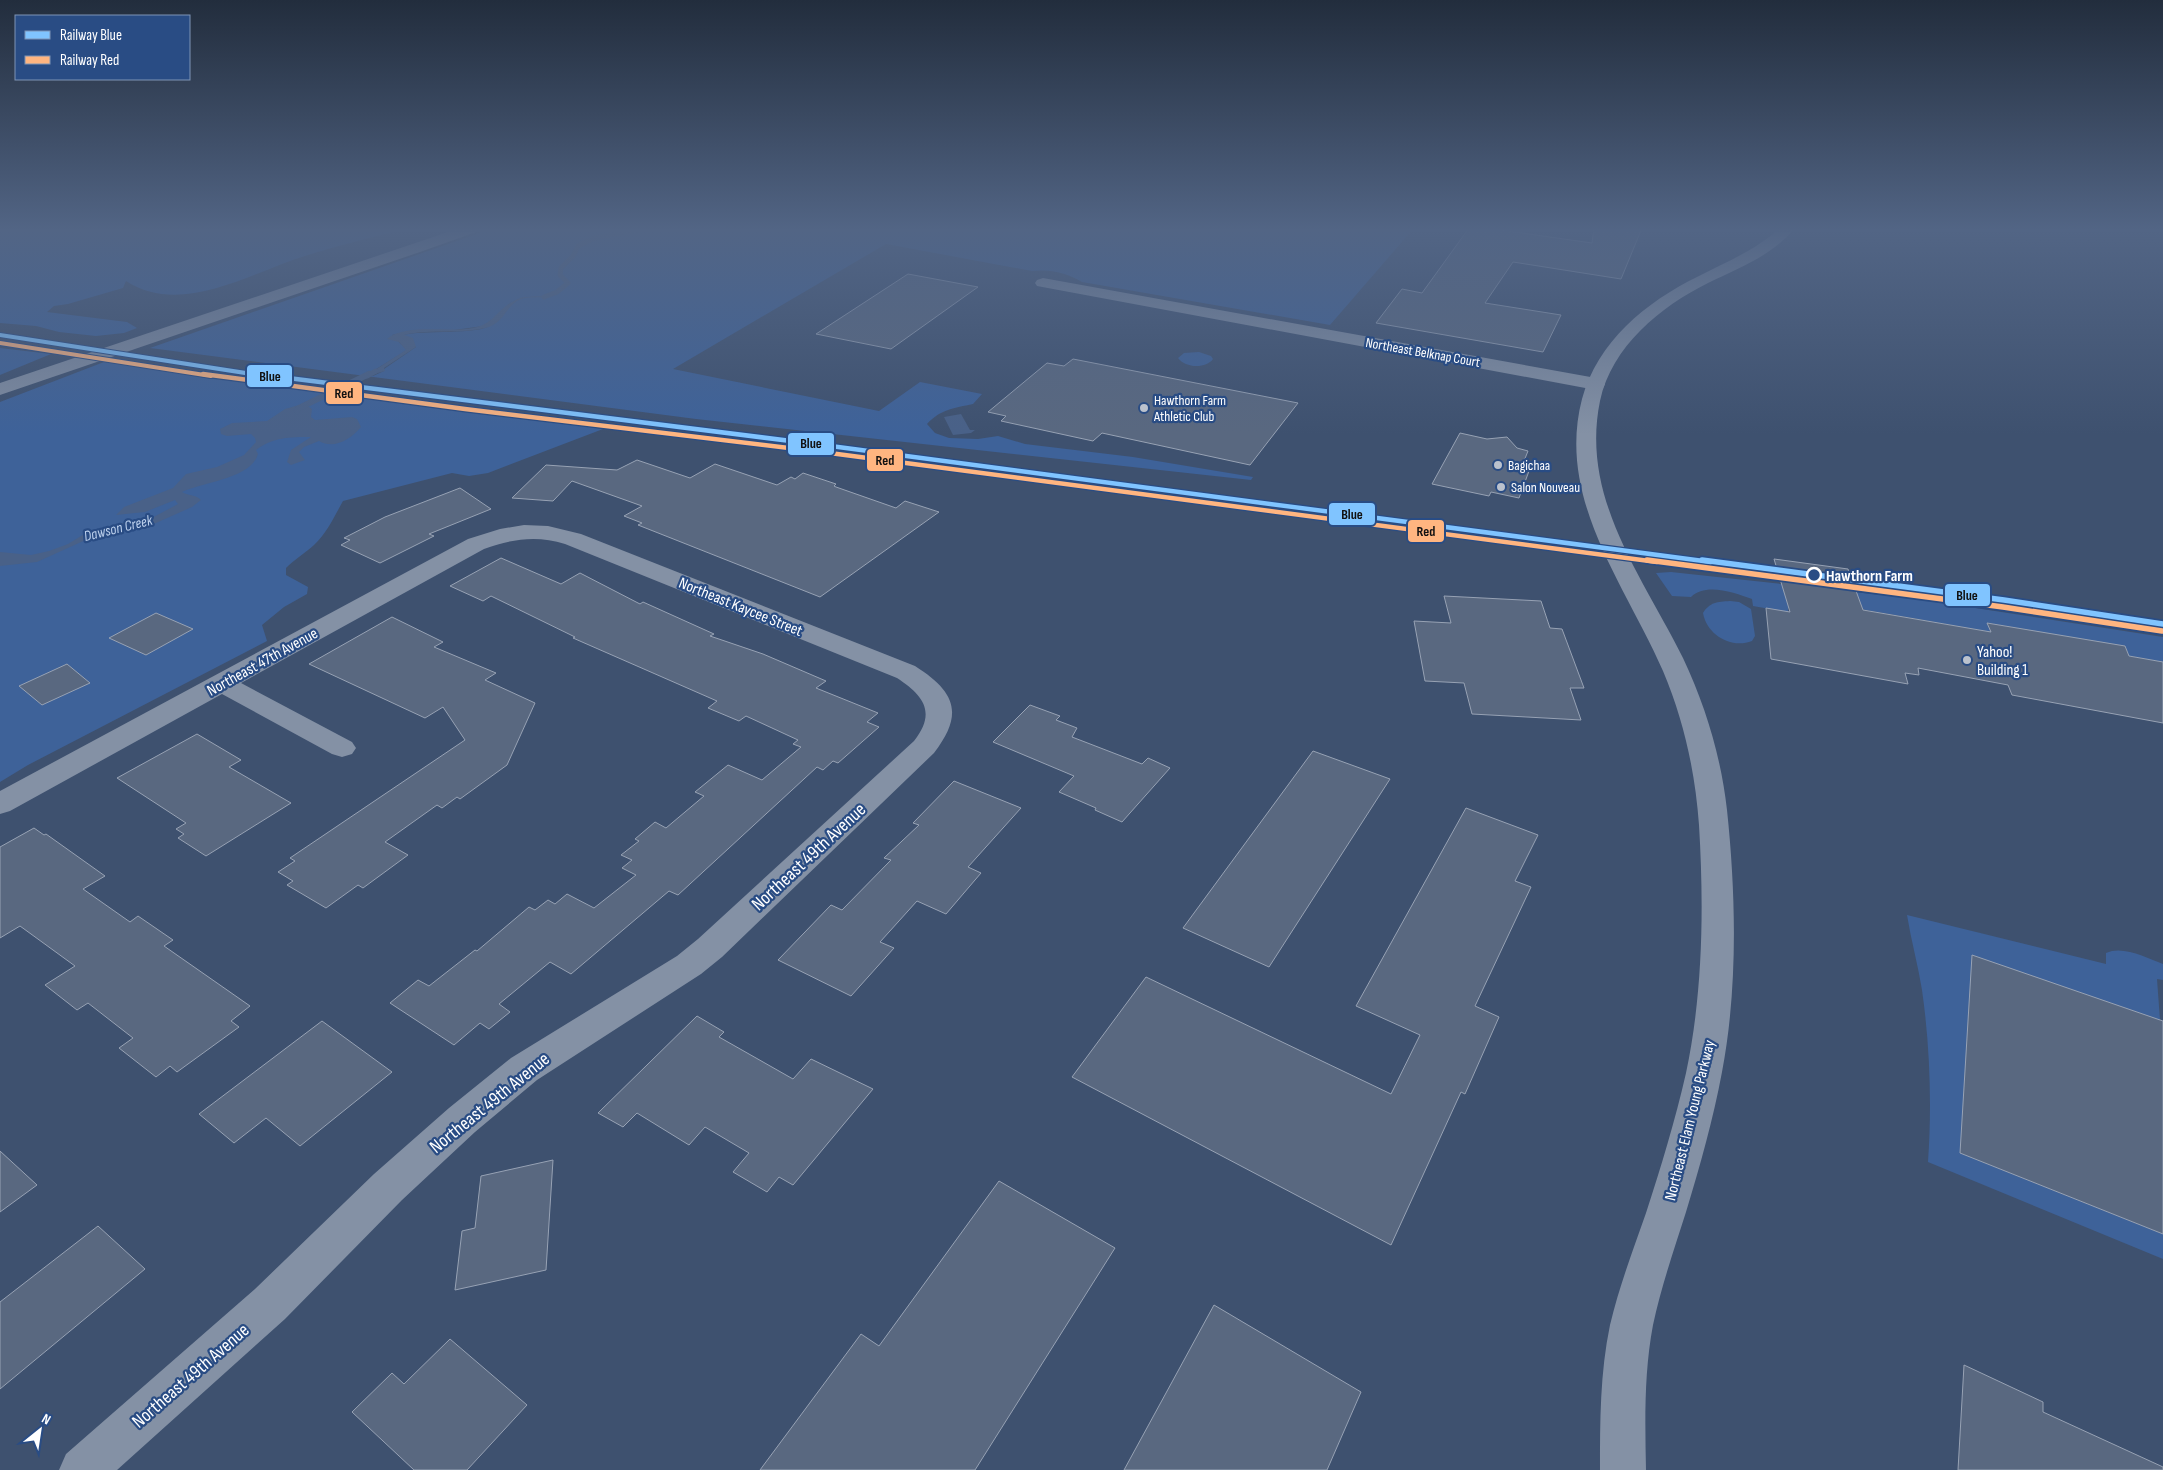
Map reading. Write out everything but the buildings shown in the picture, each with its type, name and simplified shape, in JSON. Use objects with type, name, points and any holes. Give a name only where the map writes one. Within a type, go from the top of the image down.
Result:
[{"type":"main road","points":[[208,316],[256,297]]},
{"type":"main road","points":[[0,389],[208,316],[274,297]]},
{"type":"street","name":"Northeast Belknap Court","points":[[1117,297],[1596,384]]},
{"type":"street","name":"Northeast Elam Young Parkway","points":[[1623,1470],[1622,1392],[1628,1344],[1637,1305],[1678,1173],[1698,1097],[1711,1032],[1718,891],[1708,771],[1697,728],[1671,662],[1623,572],[1605,531],[1586,464],[1586,424],[1596,384],[1616,345],[1655,309],[1673,297]]},
{"type":"street","name":"Northeast 47th Avenue","points":[[0,804],[476,544],[491,538],[528,531]]},
{"type":"street","name":"Northeast Kaycee Street","points":[[528,531],[550,532],[573,539],[906,672],[927,687],[940,706]]},
{"type":"street","points":[[221,682],[342,748]]},
{"type":"street","name":"Northeast 49th Avenue","points":[[82,1470],[270,1304],[388,1187],[462,1120],[524,1069],[689,965],[710,948],[932,739],[938,725],[940,706]]},
{"type":"shaded area","points":[[0,297],[93,297],[54,306],[47,312],[127,322],[137,328],[124,333],[96,336],[59,332],[36,326],[0,323]]},
{"type":"shaded area","points":[[297,297],[796,297],[673,369],[879,411],[920,382],[982,394],[973,404],[943,412],[927,424],[935,433],[949,438],[978,439],[998,436],[1025,444],[1133,457],[1253,477],[1251,480],[696,419],[365,376],[150,348]],"holes":[[[512,301],[494,322],[485,328],[403,335],[416,347],[384,369],[384,371],[373,376],[365,376],[407,350],[392,335],[414,330],[447,331],[483,326],[491,322]]]},
{"type":"shaded area","points":[[1166,297],[1355,297],[1330,325]]},
{"type":"shaded area","points":[[0,348],[51,354],[0,375]]},
{"type":"shaded area","points":[[1199,352],[1211,356],[1213,359],[1201,366],[1195,366],[1185,364],[1178,358],[1184,353]]},
{"type":"shaded area","points":[[104,362],[603,429],[488,473],[469,476],[452,473],[343,501],[319,540],[286,568],[286,575],[308,587],[307,594],[284,607],[262,625],[267,641],[28,765],[0,782],[0,402]]},
{"type":"shaded area","points":[[1671,572],[1910,598],[2163,637],[2163,662],[2129,656],[2125,646],[1988,623],[1991,632],[1798,598],[1799,609],[1788,606],[1788,612],[1753,606],[1752,599],[1712,589],[1704,590],[1691,597],[1672,596],[1656,573]]},
{"type":"shaded area","points":[[1718,602],[1739,602],[1751,609],[1755,636],[1752,641],[1736,643],[1728,641],[1715,634],[1705,621],[1703,613],[1708,607]]},
{"type":"shaded area","points":[[1907,915],[2106,964],[2106,953],[2120,950],[2135,953],[2163,964],[2163,980],[2157,979],[2160,1020],[1960,1153],[2163,1234],[2163,1259],[1928,1162],[1930,1098],[1927,1033],[1922,990]]},
{"type":"water","points":[[547,297],[520,299],[513,304],[498,322],[489,327],[468,331],[425,332],[404,335],[413,338],[416,347],[384,368],[385,371],[364,377],[406,350],[399,342],[387,339],[395,334],[416,330],[473,328],[491,320],[508,304],[518,299]]},
{"type":"water","name":"Dawson Creek","points":[[299,405],[308,406],[312,409],[311,417],[315,420],[352,417],[357,419],[361,427],[342,442],[330,444],[319,441],[304,447],[299,452],[305,460],[291,465],[287,462],[291,450],[311,437],[289,438],[269,442],[256,450],[258,454],[254,462],[246,469],[225,479],[182,492],[201,500],[192,507],[147,527],[101,533],[37,562],[0,566],[0,552],[31,555],[49,551],[68,544],[86,533],[121,523],[133,523],[150,519],[178,504],[175,500],[145,512],[116,515],[124,507],[173,488],[186,474],[217,467],[244,455],[256,442],[251,434],[227,436],[221,434],[220,429],[232,423],[267,421],[285,409]]},
{"type":"water","points":[[961,414],[970,430],[975,430],[971,433],[953,435],[944,417]]},
{"type":"waterway","name":"Dawson Creek","points":[[367,376],[376,371]]},
{"type":"waterway","name":"Dawson Creek","points":[[297,411],[299,408],[369,374]]},
{"type":"rail line","name":"Blue","points":[[0,335],[208,368],[466,402],[823,445],[2004,600],[2163,624]]},
{"type":"rail line","name":"Red","points":[[0,343],[207,375],[465,409],[822,452],[2003,607],[2162,631]]},
{"type":"place","name":"Hawthorn Farm Athletic Club","points":[[1144,408]]},
{"type":"place","name":"Bagichaa","points":[[1498,465]]},
{"type":"place","name":"Salon Nouveau","points":[[1501,487]]},
{"type":"place","name":"Hawthorn Farm","points":[[1814,575]]},
{"type":"place","name":"Yahoo! Building 1","points":[[1967,660]]}]
